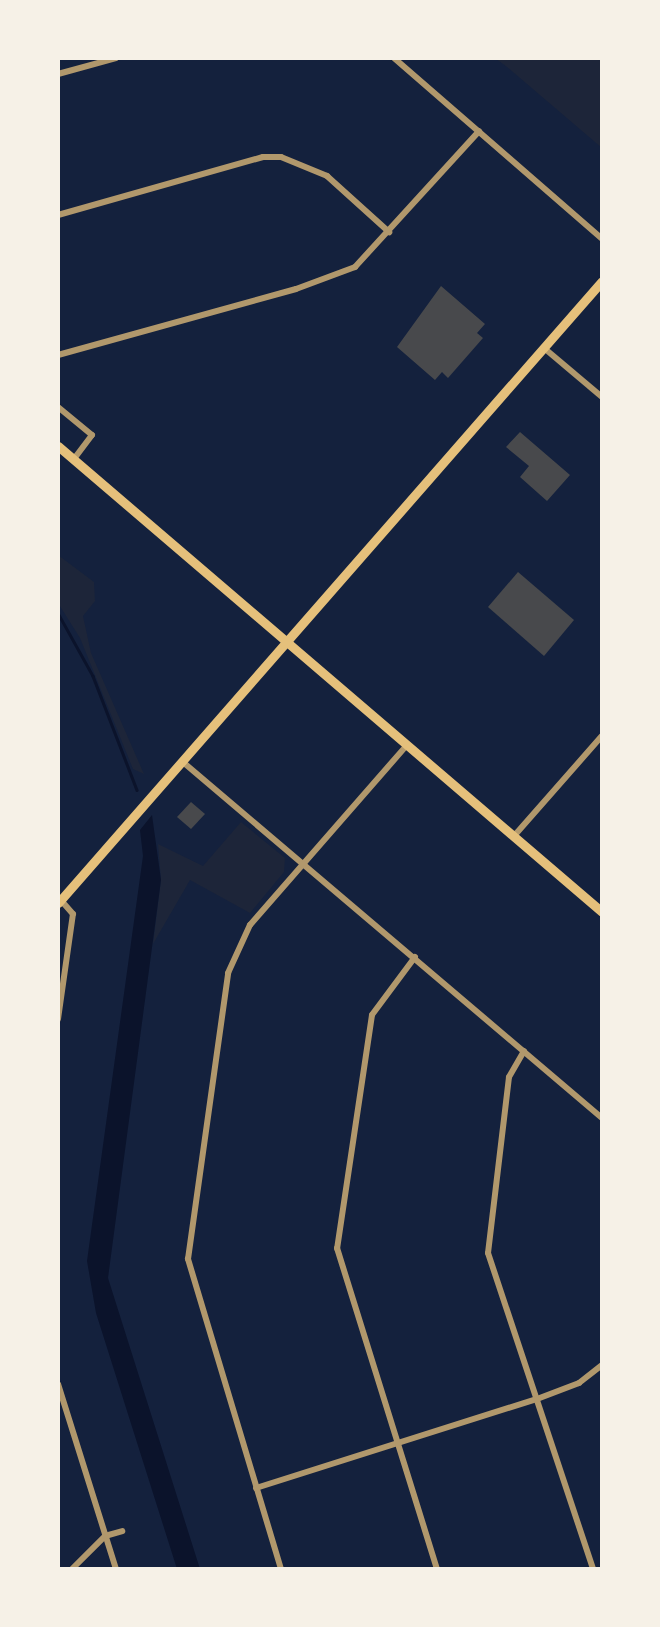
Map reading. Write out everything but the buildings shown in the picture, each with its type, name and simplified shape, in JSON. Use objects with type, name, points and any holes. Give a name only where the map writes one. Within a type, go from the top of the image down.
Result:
[{"type":"main road","points":[[59,901],[184,763],[602,281]]},
{"type":"main road","points":[[58,446],[602,912]]},
{"type":"street","points":[[58,74],[116,58]]},
{"type":"street","points":[[394,58],[602,239]]},
{"type":"street","points":[[58,355],[336,276],[355,267],[480,131]]},
{"type":"street","points":[[58,215],[263,157],[281,157],[327,176],[389,232]]},
{"type":"street","points":[[544,348],[602,397]]},
{"type":"street","points":[[58,407],[92,435],[73,460]]},
{"type":"street","points":[[514,836],[602,736]]},
{"type":"street","points":[[281,1569],[194,1290],[188,1247],[233,954],[303,864],[407,745]]},
{"type":"street","points":[[184,763],[602,1118]]},
{"type":"street","points":[[58,1019],[73,914],[59,901]]},
{"type":"street","points":[[415,957],[372,1015],[337,1248],[437,1569]]},
{"type":"street","points":[[524,1051],[509,1077],[487,1233],[537,1399],[593,1569]]},
{"type":"street","points":[[256,1488],[537,1399],[579,1383],[602,1365]]},
{"type":"street","points":[[58,1384],[116,1569]]},
{"type":"street","points":[[72,1569],[105,1536],[122,1531]]},
{"type":"shaded area","points":[[495,58],[602,58],[602,148],[507,67]]},
{"type":"shaded area","points":[[58,555],[94,582],[95,601],[83,616],[91,653],[144,774],[133,769],[80,638],[58,603]]},
{"type":"shaded area","points":[[152,815],[161,880],[108,1278],[200,1569],[177,1569],[96,1313],[87,1261],[143,856],[140,830]]},
{"type":"shaded area","points":[[241,822],[285,858],[284,872],[250,913],[190,880],[153,944],[161,880],[158,844],[203,866]]},
{"type":"waterway","points":[[58,613],[93,676],[137,790]]}]
